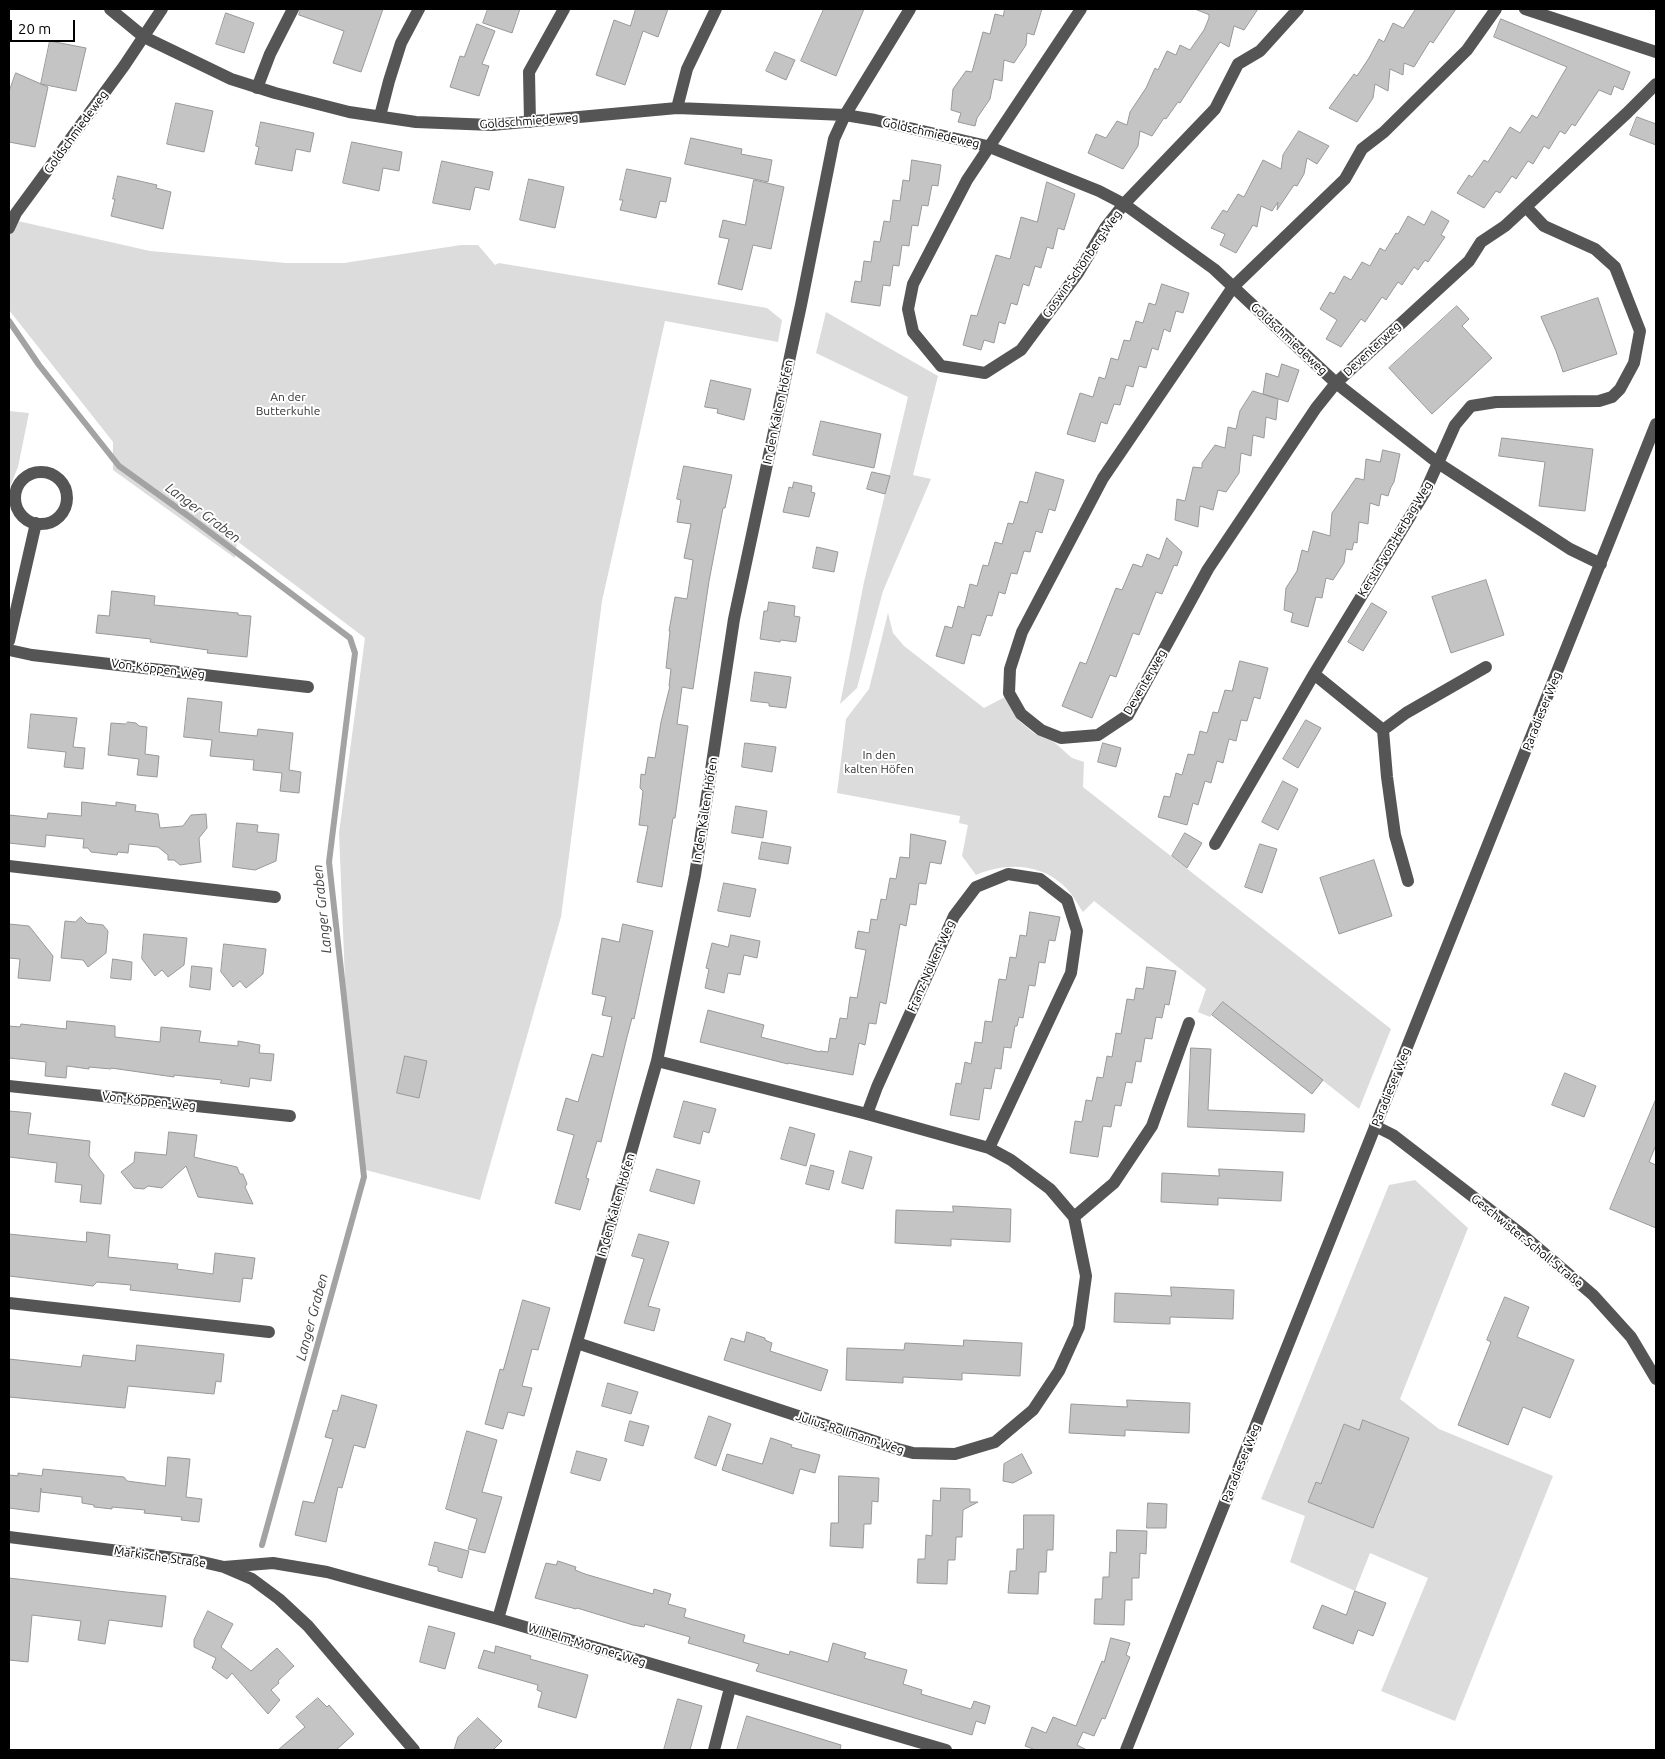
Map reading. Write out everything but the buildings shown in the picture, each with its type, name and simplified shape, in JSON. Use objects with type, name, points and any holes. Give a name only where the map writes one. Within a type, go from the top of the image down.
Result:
[{"type":"street","name":"Goldschmiedeweg","points":[[110,9],[144,37],[232,78],[257,88],[348,112],[416,122],[492,125],[677,108],[845,114],[987,146],[1099,191],[1124,204],[1214,269],[1336,382],[1438,463],[1570,549],[1601,564]]},
{"type":"street","points":[[144,37],[162,9]]},
{"type":"street","points":[[257,88],[270,54],[292,9]]},
{"type":"street","points":[[380,116],[401,43],[419,9]]},
{"type":"street","points":[[530,122],[529,72],[564,9]]},
{"type":"street","points":[[677,108],[687,69],[716,9]]},
{"type":"street","name":"In den Kalten Höfen","points":[[498,1618],[657,1061],[695,876],[734,619],[801,305],[834,139],[845,114],[910,9]]},
{"type":"street","name":"Goswin-Schönberg-Weg","points":[[1081,9],[987,146],[966,180],[913,284],[908,309],[913,332],[942,366],[986,373],[1021,350],[1078,273],[1105,228],[1124,204],[1215,109],[1238,64],[1260,50],[1298,9]]},
{"type":"street","name":"Deventerweg","points":[[1496,9],[1467,50],[1384,132],[1362,149],[1345,178],[1234,287],[1102,478],[1022,632],[1010,669],[1008,693],[1021,714],[1041,730],[1061,738],[1098,735],[1128,715],[1208,569],[1316,408],[1336,382],[1468,261],[1481,242],[1505,226],[1656,84]]},
{"type":"street","points":[[1525,9],[1656,52]]},
{"type":"street","name":"Goldschmiedeweg","points":[[9,228],[16,213],[144,37]]},
{"type":"street","name":"Kerstin-von-Herbag-Weg","points":[[1215,844],[1314,674],[1425,492],[1454,425],[1471,406],[1496,402],[1599,401],[1612,397],[1620,389],[1634,362],[1640,331],[1615,267],[1595,250],[1544,226],[1526,207]]},
{"type":"street","name":"Paradieser Weg","points":[[1126,1750],[1656,424]]},
{"type":"street","points":[[46,472],[53,475],[64,485],[67,500],[60,516],[45,524],[36,523],[23,516],[18,510],[16,495],[22,481],[28,475],[46,472]]},
{"type":"street","points":[[9,641],[36,523]]},
{"type":"street","name":"Von-Köppen-Weg","points":[[9,650],[308,687]]},
{"type":"street","points":[[1383,730],[1406,713],[1486,667]]},
{"type":"street","points":[[1314,674],[1383,730],[1395,835],[1408,881]]},
{"type":"street","points":[[9,866],[275,897]]},
{"type":"street","name":"Franz-Nölken-Weg","points":[[867,1114],[877,1087],[954,916],[970,894],[976,887],[1008,874],[1040,880],[1067,900],[1077,931],[1071,973],[988,1148]]},
{"type":"street","points":[[1074,1217],[1114,1183],[1152,1126],[1189,1023]]},
{"type":"street","name":"Julius-Rollmann-Weg","points":[[577,1343],[898,1449],[913,1453],[955,1454],[995,1442],[1033,1410],[1059,1371],[1079,1327],[1086,1276],[1074,1217],[1050,1189],[1012,1160],[988,1148],[867,1114],[657,1061]]},
{"type":"street","name":"Von-Köppen-Weg","points":[[9,1086],[290,1116]]},
{"type":"street","name":"Geschwister-Scholl-Straße","points":[[1375,1126],[1393,1135],[1524,1236],[1593,1295],[1631,1338],[1656,1379]]},
{"type":"street","points":[[9,1302],[269,1332]]},
{"type":"street","name":"Märkische Straße","points":[[9,1537],[198,1561],[224,1567],[252,1579],[308,1626],[414,1750]]},
{"type":"street","name":"Wilhelm-Morgner-Weg","points":[[224,1567],[273,1563],[328,1572],[498,1618],[730,1688],[946,1750]]},
{"type":"street","points":[[714,1750],[730,1688]]},
{"type":"green space","name":"An der Butterkuhle","points":[[9,219],[150,251],[286,263],[344,263],[461,245],[478,245],[495,265],[499,263],[767,308],[782,320],[778,342],[665,321],[602,601],[561,917],[480,1200],[362,1169],[347,1029],[339,833],[365,638],[237,541],[235,558],[113,470],[113,442],[9,310]]},
{"type":"green space","points":[[826,312],[938,376],[913,475],[931,479],[883,591],[857,688],[840,704],[864,582],[908,397],[816,353]]},
{"type":"green space","points":[[9,411],[29,413],[18,467],[9,489]]},
{"type":"green space","name":"In den kalten Höfen","points":[[888,613],[893,633],[904,646],[984,708],[1005,697],[1018,720],[1035,734],[1054,742],[1072,758],[1084,762],[1083,787],[1391,1029],[1359,1109],[1223,1002],[1210,1017],[1198,1012],[1206,989],[1094,901],[1083,912],[1069,891],[1057,880],[1047,874],[1024,867],[999,868],[976,875],[962,856],[968,825],[959,823],[960,816],[837,793],[846,719],[869,689]]},
{"type":"green space","points":[[1415,1180],[1468,1228],[1400,1399],[1439,1429],[1553,1476],[1455,1721],[1381,1691],[1428,1578],[1370,1553],[1355,1591],[1290,1562],[1305,1516],[1261,1499],[1389,1185]],"holes":[[[1364,1420],[1408,1438],[1380,1514],[1373,1527],[1308,1501],[1316,1482],[1321,1484],[1344,1424],[1359,1430]]]},
{"type":"waterway","name":"Langer Graben","points":[[9,321],[39,365],[119,466],[350,638],[355,653],[329,862],[364,1177],[262,1545]]}]
